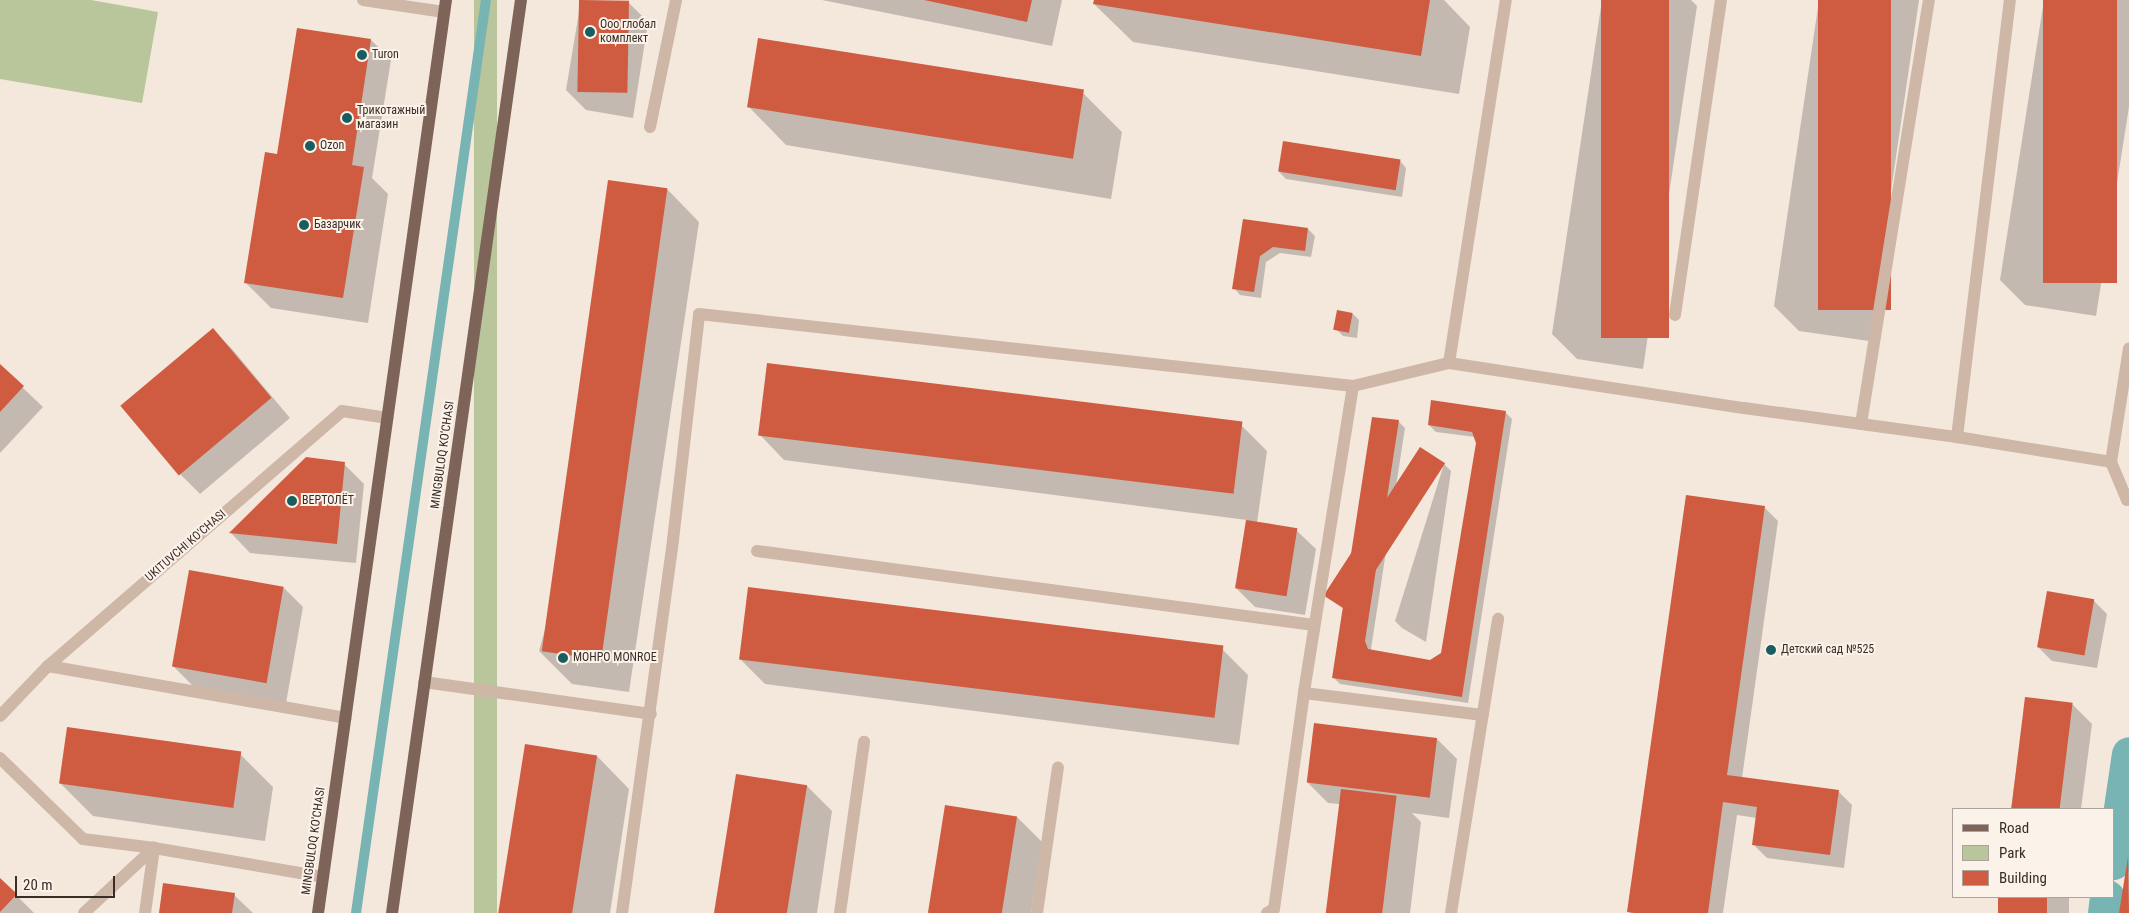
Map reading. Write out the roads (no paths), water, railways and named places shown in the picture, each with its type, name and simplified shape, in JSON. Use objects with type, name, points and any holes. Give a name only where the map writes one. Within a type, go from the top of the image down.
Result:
[{"type":"main road","name":"MINGBULOQ KO'CHASI","points":[[392,913],[521,0]]},
{"type":"main road","name":"MINGBULOQ KO'CHASI","points":[[318,913],[445,6]]},
{"type":"street","points":[[363,0],[445,6]]},
{"type":"street","points":[[650,127],[676,0]]},
{"type":"street","points":[[1449,363],[1506,0]]},
{"type":"street","points":[[1675,315],[1722,0]]},
{"type":"street","points":[[1861,424],[1929,0]]},
{"type":"street","points":[[1957,437],[2010,0]]},
{"type":"street","points":[[622,913],[651,714],[699,314],[1353,386],[1449,363],[1957,437],[2111,462]]},
{"type":"street","points":[[2128,500],[2111,462],[2129,348]]},
{"type":"street","points":[[1267,913],[1274,909],[1314,626],[1353,386]]},
{"type":"street","name":"UKITUVCHI KO'CHASI","points":[[0,716],[48,666],[342,411],[387,418]]},
{"type":"street","points":[[757,550],[1314,626]]},
{"type":"street","points":[[1451,913],[1498,619]]},
{"type":"street","points":[[48,666],[345,718]]},
{"type":"street","points":[[424,682],[651,714]]},
{"type":"street","points":[[1304,693],[1484,715]]},
{"type":"street","points":[[840,913],[864,742]]},
{"type":"street","points":[[0,758],[83,839],[154,848],[323,877]]},
{"type":"street","points":[[1037,913],[1058,768]]},
{"type":"street","points":[[84,913],[154,848]]},
{"type":"street","points":[[145,913],[154,848]]},
{"type":"waterway","points":[[356,913],[486,0]]},
{"type":"waterway","points":[[2114,855],[2129,754]]},
{"type":"waterway","points":[[2105,913],[2107,898]]},
{"type":"place","name":"Ооо глобал комплект","points":[[590,32]]},
{"type":"place","name":"Turon","points":[[362,55]]},
{"type":"place","name":"Трикотажный магазин","points":[[347,118]]},
{"type":"place","name":"Ozon","points":[[310,146]]},
{"type":"place","name":"Базарчик","points":[[304,225]]},
{"type":"place","name":"ВЕРТОЛЁТ","points":[[292,501]]},
{"type":"place","name":"Детский сад №525","points":[[1771,650]]},
{"type":"place","name":"МОНРО MONROE","points":[[563,658]]}]
